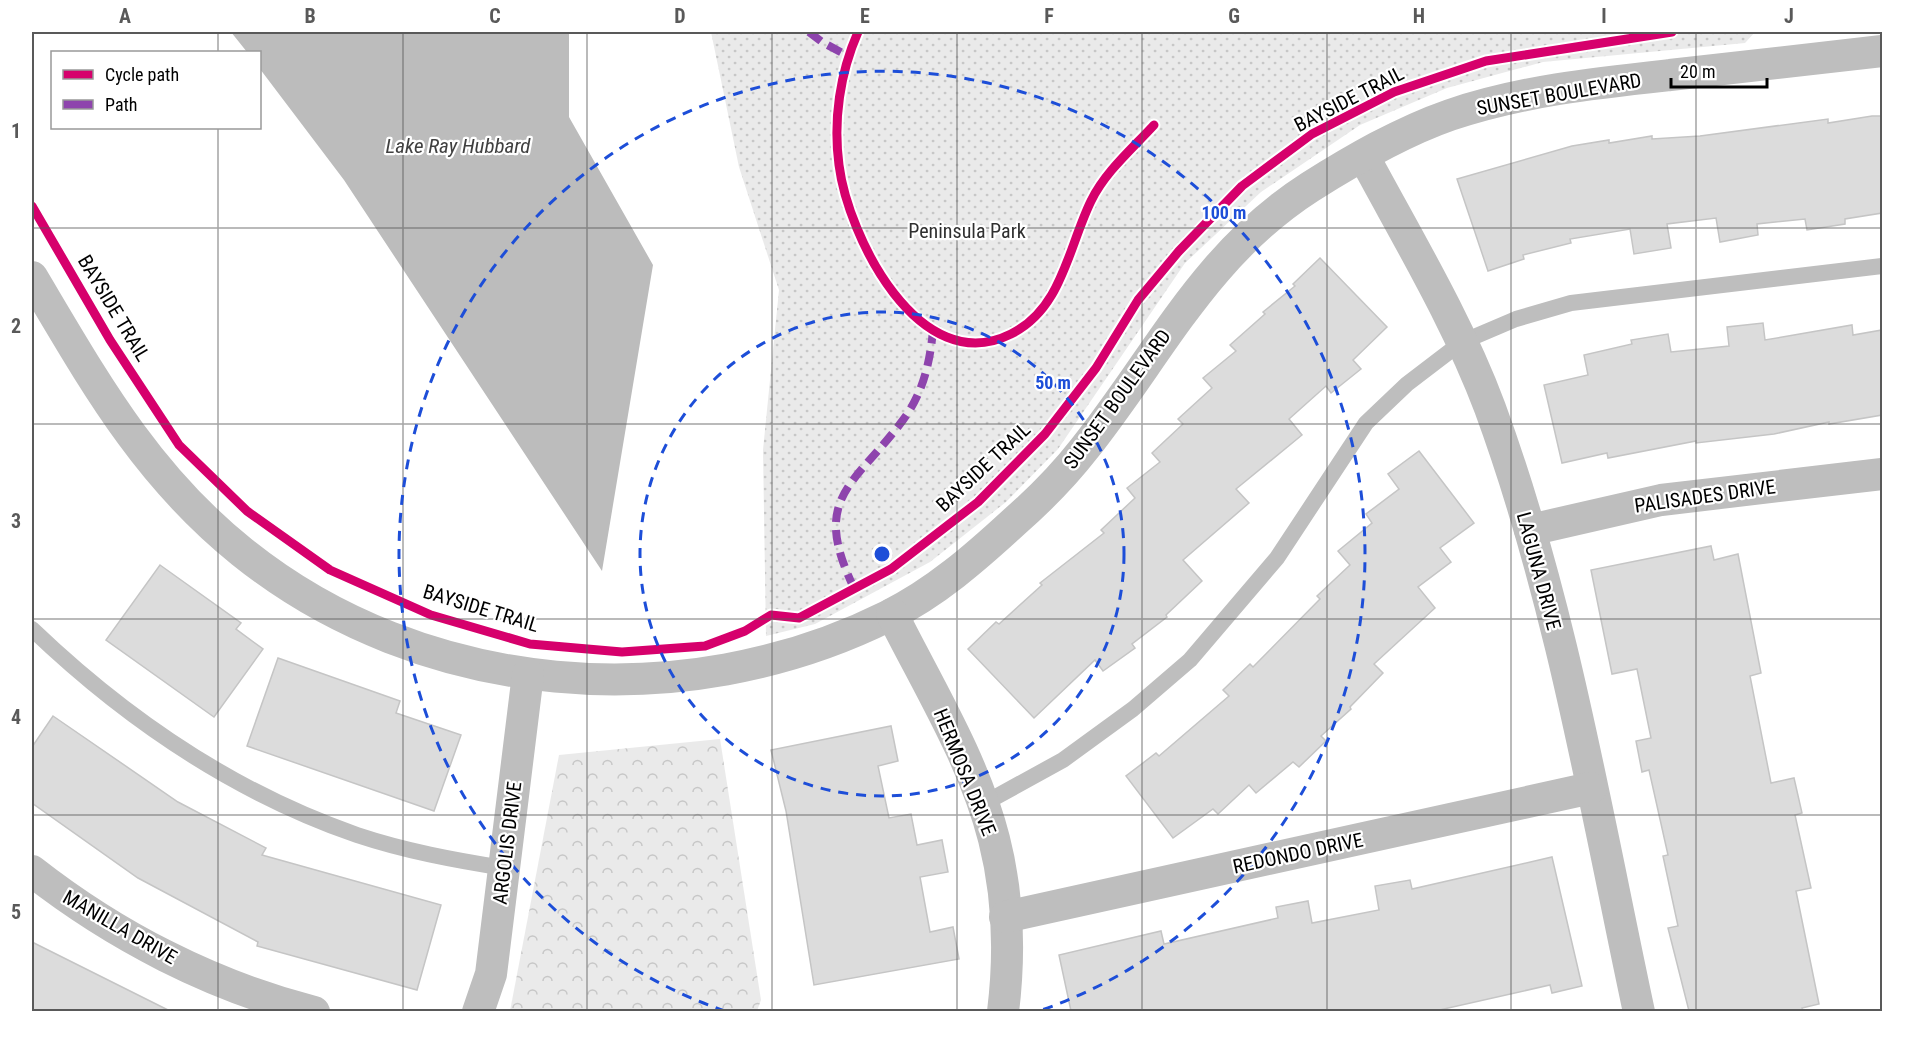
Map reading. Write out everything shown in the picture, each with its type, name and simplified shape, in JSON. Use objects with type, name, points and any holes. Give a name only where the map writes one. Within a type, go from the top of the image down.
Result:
[{"type":"street","name":"SUNSET BOULEVARD","points":[[32,277],[40,308],[138,446],[205,520],[243,553],[292,588],[333,611],[383,634],[475,664],[528,674],[573,679],[622,680],[708,673],[798,653],[892,614],[939,585],[981,552],[1054,484],[1082,453],[1186,304],[1224,259],[1260,225],[1308,189],[1402,135],[1447,116],[1502,100],[1609,82],[1882,51]]},
{"type":"street","name":"LAGUNA DRIVE","points":[[1364,157],[1462,342],[1489,407],[1530,530],[1591,788],[1639,1011]]},
{"type":"street","name":"PALISADES DRIVE","points":[[1530,530],[1661,500],[1882,474]]},
{"type":"street","name":"HERMOSA DRIVE","points":[[892,614],[952,733],[983,804],[994,839],[1005,917],[1003,1011]]},
{"type":"street","name":"ARGOLIS DRIVE","points":[[478,1011],[491,974],[528,674]]},
{"type":"street","name":"REDONDO DRIVE","points":[[1005,917],[1591,788]]},
{"type":"street","name":"MANILLA DRIVE","points":[[32,872],[62,895],[159,954],[294,1009]]},
{"type":"lane","points":[[983,804],[1063,760],[1133,709],[1190,660],[1277,558],[1366,423],[1407,384],[1462,342],[1516,319],[1571,303],[1882,266]]},
{"type":"lane","points":[[32,629],[76,671],[148,727],[210,768],[282,806],[358,835],[415,852],[504,868]]},
{"type":"green space","name":"Peninsula Park","points":[[711,32],[1755,32],[1745,43],[1543,62],[1447,88],[1360,125],[1261,192],[1185,263],[1058,449],[1006,502],[930,562],[815,624],[766,636],[763,450],[779,290],[739,167]]},
{"type":"green space","points":[[720,739],[761,1000],[757,1011],[510,1011],[559,755]]},
{"type":"water","name":"Lake Ray Hubbard","points":[[231,32],[569,32],[569,117],[653,265],[602,571],[344,180],[261,70],[261,51],[246,51]]},
{"type":"building","points":[[1882,116],[1882,213],[1845,219],[1845,224],[1807,230],[1805,219],[1757,224],[1758,235],[1720,242],[1716,218],[1667,224],[1671,248],[1634,254],[1630,229],[1570,239],[1571,243],[1523,255],[1524,259],[1488,271],[1457,179],[1572,146],[1609,140],[1609,143],[1652,136],[1652,139],[1700,136],[1828,119],[1828,123]]},
{"type":"building","points":[[1320,258],[1387,327],[1353,360],[1361,369],[1331,393],[1326,386],[1289,419],[1302,435],[1236,489],[1249,503],[1183,560],[1202,581],[1166,615],[1167,617],[1132,644],[1135,648],[1103,671],[1095,660],[1034,718],[968,649],[996,622],[999,624],[1042,585],[1040,583],[1104,533],[1101,530],[1135,498],[1127,488],[1160,462],[1152,453],[1183,424],[1178,419],[1212,388],[1203,378],[1236,351],[1230,345],[1265,314],[1263,312],[1295,286],[1293,284]]},
{"type":"building","points":[[1763,323],[1765,340],[1852,325],[1853,335],[1882,330],[1882,415],[1829,424],[1829,422],[1774,434],[1696,443],[1696,441],[1608,458],[1607,453],[1562,463],[1544,385],[1588,375],[1584,355],[1632,344],[1631,340],[1668,334],[1671,352],[1729,346],[1727,327]]},
{"type":"building","points":[[1419,451],[1474,523],[1440,548],[1451,562],[1418,587],[1435,608],[1374,664],[1383,673],[1350,707],[1351,709],[1321,736],[1326,741],[1299,767],[1293,762],[1256,793],[1249,785],[1218,814],[1213,809],[1173,838],[1126,776],[1156,753],[1159,756],[1229,696],[1223,690],[1250,664],[1253,667],[1320,599],[1317,596],[1350,565],[1338,551],[1372,523],[1366,514],[1399,489],[1388,474]]},
{"type":"building","points":[[1711,546],[1714,560],[1738,554],[1761,673],[1750,676],[1771,783],[1794,778],[1802,813],[1795,815],[1811,888],[1796,891],[1819,1004],[1802,1008],[1803,1011],[1689,1011],[1668,928],[1678,926],[1663,856],[1668,855],[1649,770],[1642,772],[1636,741],[1651,738],[1637,669],[1612,674],[1591,570]]},
{"type":"building","points":[[160,565],[241,623],[236,629],[263,649],[214,717],[106,640]]},
{"type":"building","points":[[278,658],[400,701],[396,713],[461,735],[434,811],[247,746]]},
{"type":"building","points":[[53,716],[178,802],[266,848],[262,855],[441,905],[417,990],[257,946],[258,942],[138,878],[32,803],[32,747]]},
{"type":"building","points":[[891,726],[898,761],[878,766],[889,818],[911,814],[917,845],[942,840],[948,872],[920,877],[930,932],[953,927],[959,959],[814,985],[786,811],[771,750]]},
{"type":"building","points":[[1552,857],[1582,986],[1552,993],[1550,985],[1435,1011],[1071,1011],[1059,955],[1161,931],[1164,944],[1278,918],[1276,907],[1308,901],[1312,923],[1379,910],[1375,886],[1410,880],[1412,889]]},
{"type":"building","points":[[32,942],[170,1011],[32,1011]]},
{"type":"marked path","points":[[809,32],[848,56]]},
{"type":"marked path","points":[[854,588],[841,557],[836,533],[837,512],[854,478],[903,420],[916,399],[930,354],[933,330]]},
{"type":"cycle path","points":[[858,32],[842,80],[838,114],[837,148],[845,195],[873,262],[894,293],[919,319],[947,337],[978,343],[1011,334],[1028,323],[1042,309],[1062,276],[1083,219],[1097,190],[1120,161],[1154,125]]},
{"type":"cycle path","name":"BAYSIDE TRAIL","points":[[32,206],[110,340],[179,445],[247,511],[330,570],[431,615],[530,644],[622,652],[705,646],[745,631],[771,615],[799,618],[891,569],[978,502],[1045,434],[1096,368],[1138,300],[1179,251],[1242,186],[1312,134],[1394,92],[1486,61],[1672,32]]}]
